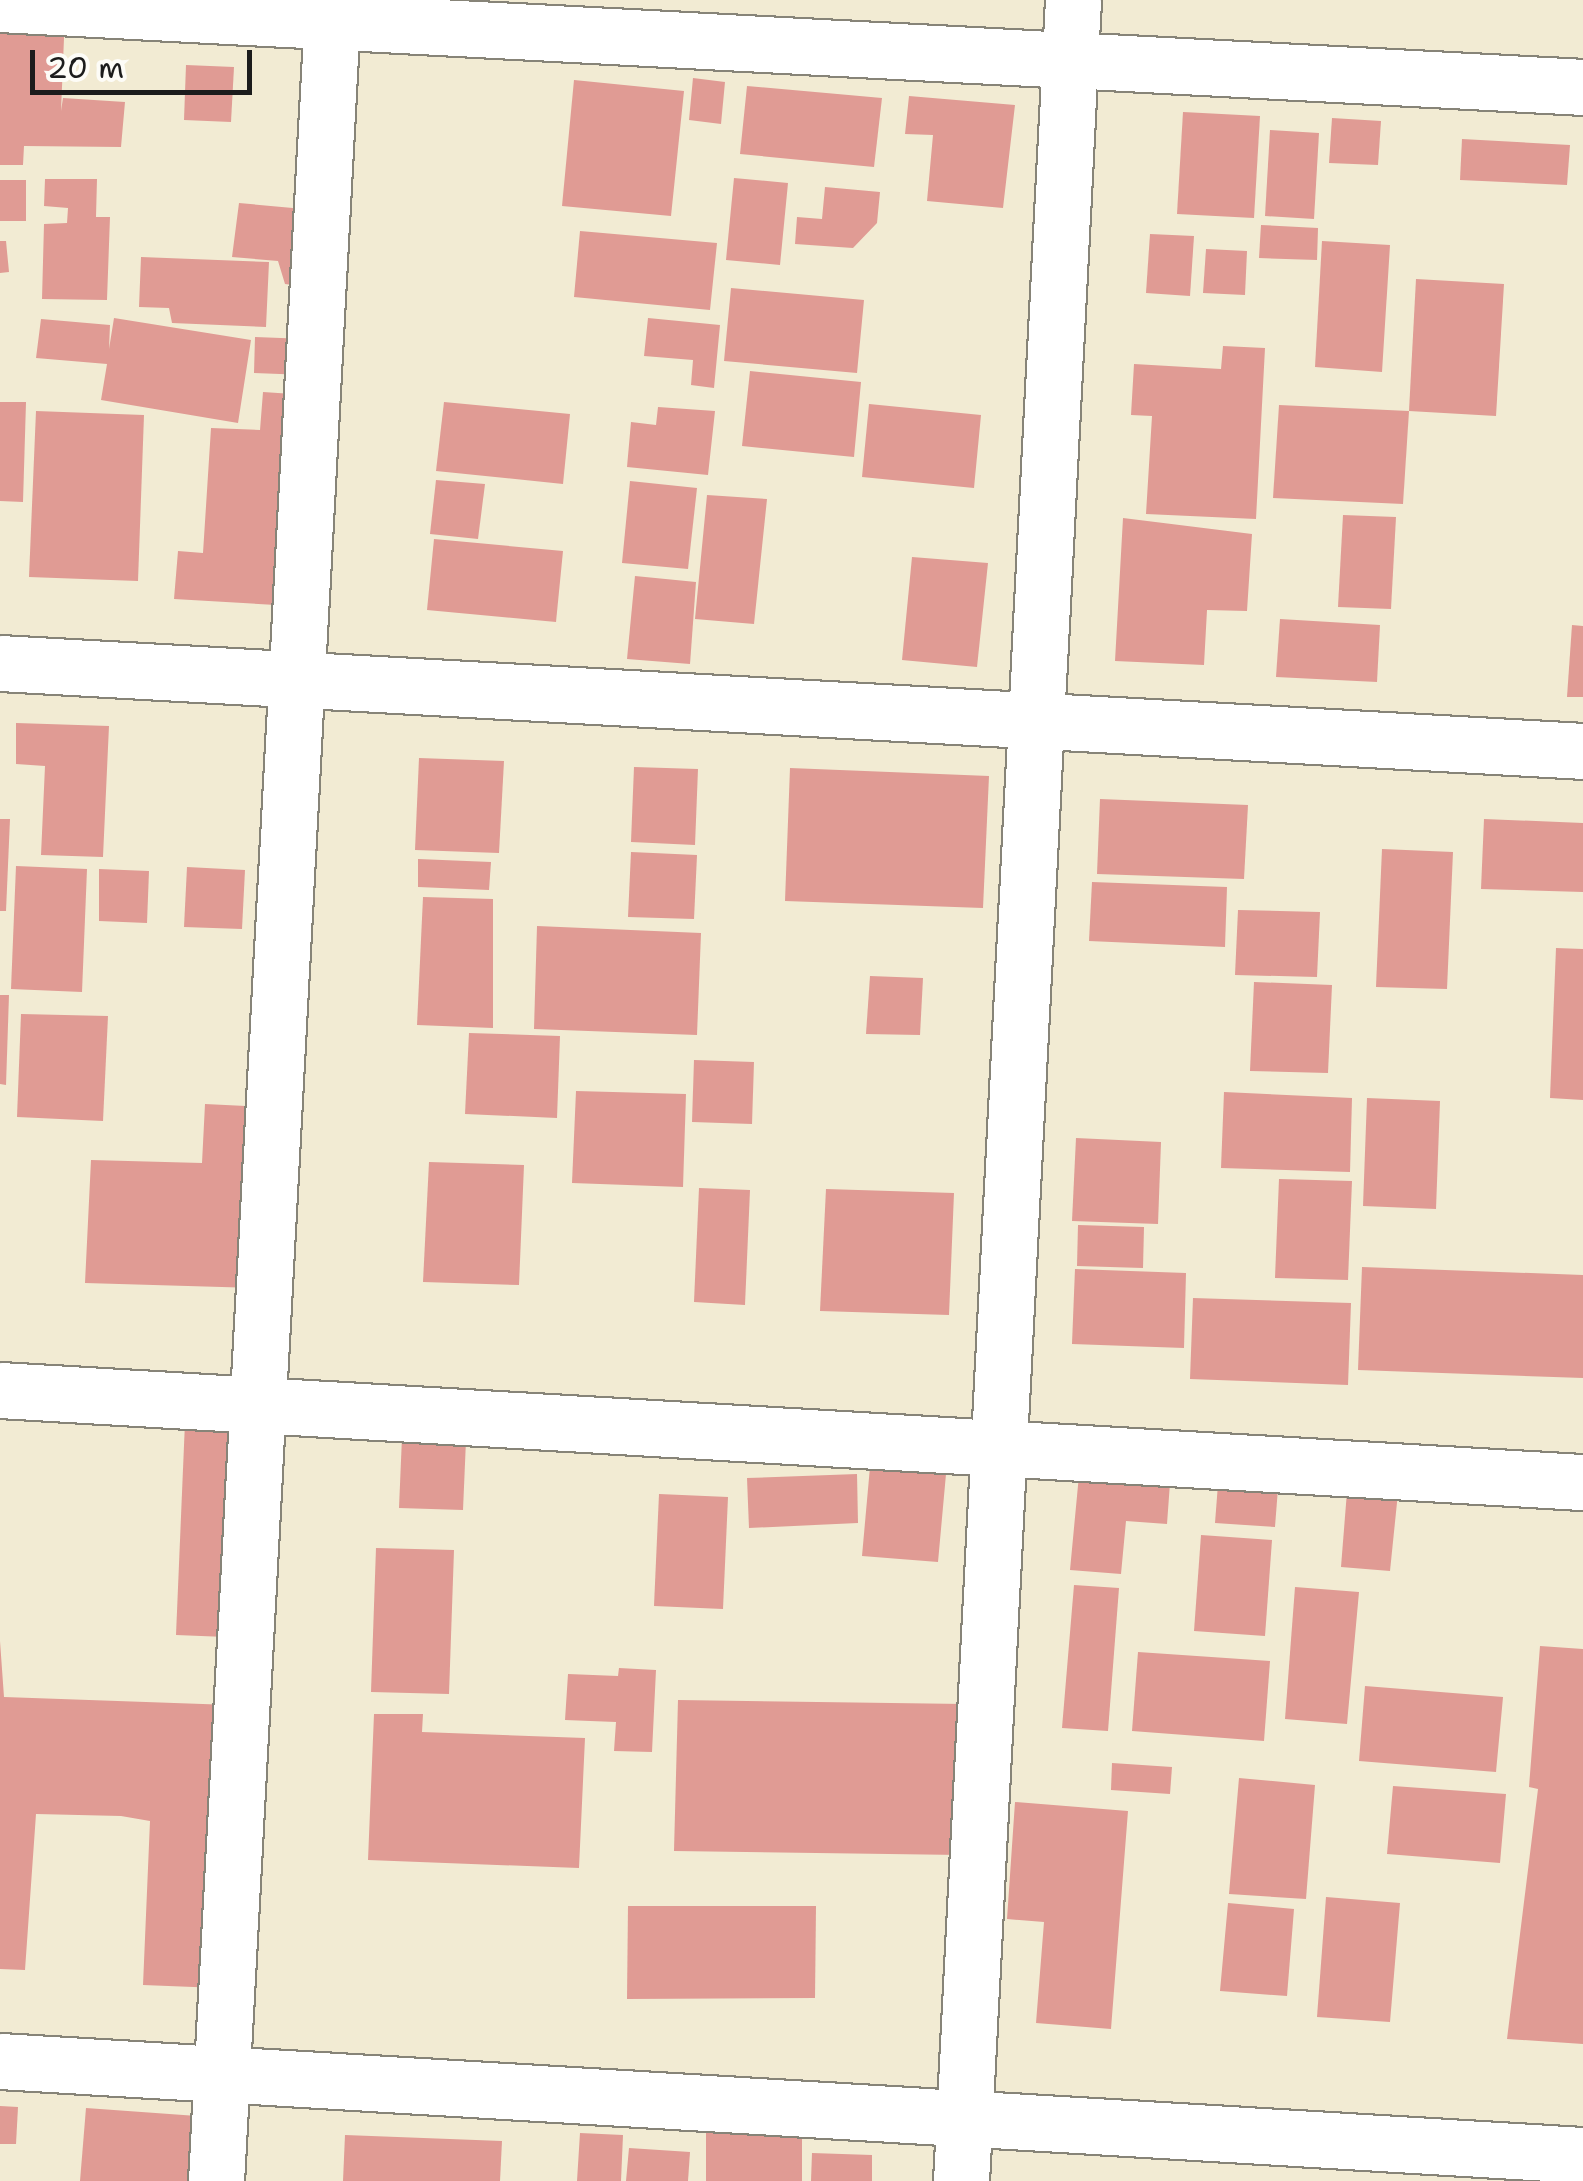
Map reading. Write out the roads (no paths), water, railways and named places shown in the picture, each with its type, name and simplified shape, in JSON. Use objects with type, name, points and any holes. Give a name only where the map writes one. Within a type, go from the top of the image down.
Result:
[{"type":"street","points":[[961,2181],[1073,0]]},
{"type":"street","points":[[0,4],[333,11],[1072,60],[1583,87]]},
{"type":"street","points":[[216,2181],[333,11]]},
{"type":"street","points":[[0,662],[1583,751]]},
{"type":"street","points":[[0,1390],[1583,1482]]},
{"type":"street","points":[[0,2061],[1583,2155]]}]
